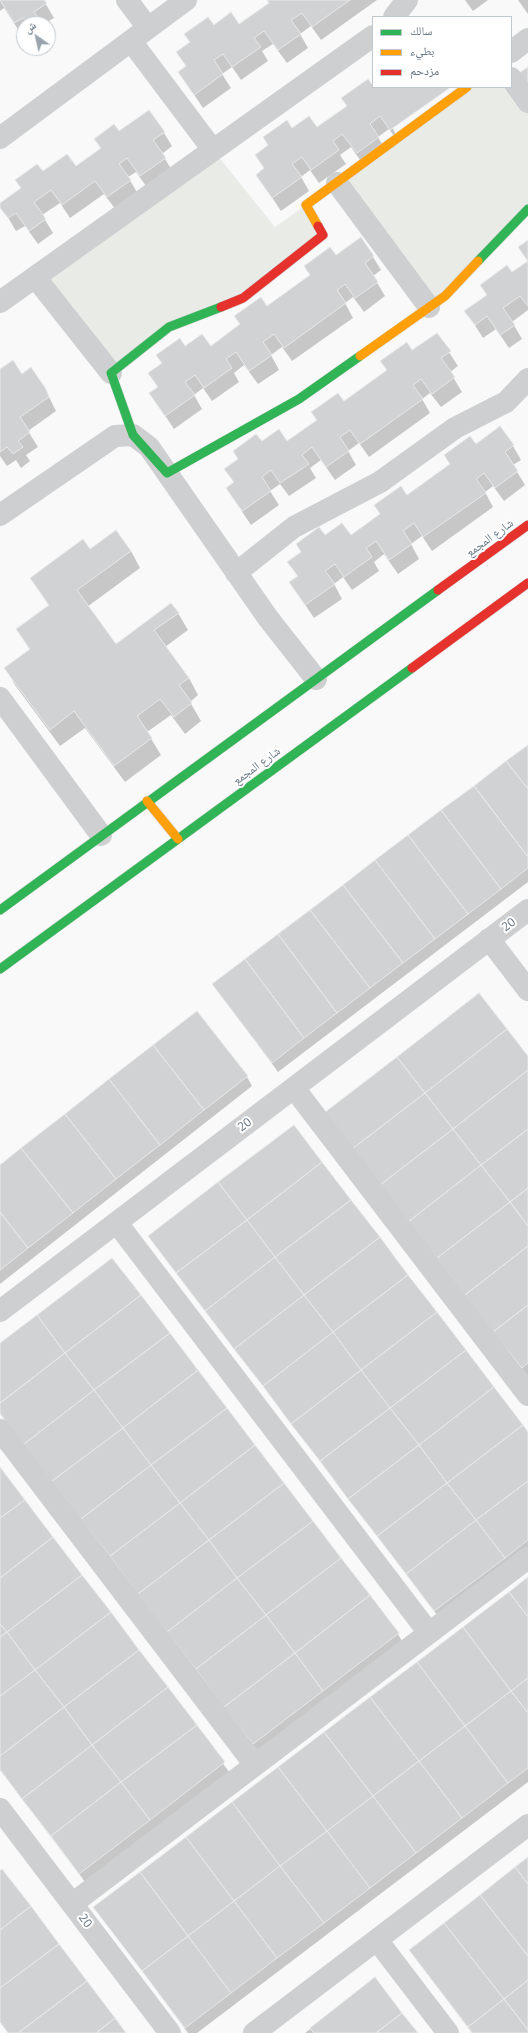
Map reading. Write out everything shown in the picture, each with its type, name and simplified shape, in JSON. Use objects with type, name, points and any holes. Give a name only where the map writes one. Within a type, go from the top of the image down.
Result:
[{"type":"street","points":[[127,0],[148,28]]},
{"type":"street","points":[[1,134],[186,0]]},
{"type":"street","points":[[395,16],[407,0]]},
{"type":"street","points":[[0,302],[372,37]]},
{"type":"street","points":[[512,51],[528,39]]},
{"type":"street","points":[[131,41],[213,150]]},
{"type":"street","points":[[512,79],[528,102]]},
{"type":"street","points":[[111,373],[168,327],[243,298],[323,235],[306,205],[466,88]]},
{"type":"street","points":[[337,183],[429,307]]},
{"type":"street","points":[[167,473],[299,399],[445,296],[528,209]]},
{"type":"street","points":[[35,277],[111,373],[133,435],[148,447],[268,618],[316,679]]},
{"type":"street","points":[[236,573],[294,527],[380,482],[455,428],[506,402],[528,379]]},
{"type":"street","points":[[0,515],[115,436],[133,435]]},
{"type":"street","name":"شارع المجمع","points":[[0,910],[147,800],[528,525]]},
{"type":"street","name":"شارع المجمع","points":[[0,969],[528,583]]},
{"type":"street","points":[[0,698],[101,835]]},
{"type":"street","points":[[147,800],[178,839]]},
{"type":"street","name":"20","points":[[0,1311],[528,910]]},
{"type":"street","name":"20","points":[[489,939],[528,990]]},
{"type":"street","points":[[294,1088],[528,1395]]},
{"type":"street","points":[[117,1223],[429,1633]]},
{"type":"street","points":[[0,1430],[255,1765]]},
{"type":"street","points":[[72,1904],[528,1558]]},
{"type":"street","name":"20","points":[[0,1809],[170,2033]]},
{"type":"street","points":[[254,2033],[528,1825]]},
{"type":"street","points":[[377,1940],[448,2033]]},
{"type":"shaded area","points":[[466,88],[512,88],[528,102],[528,209],[429,307],[337,183]]},
{"type":"shaded area","points":[[213,150],[275,227],[306,205],[323,235],[243,298],[169,327],[111,373],[35,277]]},
{"type":"building","points":[[0,0],[44,0],[47,3],[34,12],[37,16],[16,16],[16,22],[14,23]]},
{"type":"building","points":[[267,0],[350,0],[312,27],[302,13],[291,20],[301,34],[278,50],[264,31],[254,38],[261,47],[232,67],[223,54],[214,60],[223,74],[194,95],[178,72],[186,66],[176,52],[190,42],[184,34],[208,17],[214,25],[231,12],[239,24],[269,3]]},
{"type":"building","points":[[528,67],[528,86],[519,73]]},
{"type":"building","points":[[368,79],[372,84],[372,88],[450,88],[390,130],[380,116],[370,124],[379,137],[357,153],[342,134],[333,141],[339,150],[311,170],[302,157],[292,164],[302,177],[272,198],[256,175],[264,168],[255,155],[268,145],[263,137],[287,120],[292,128],[309,116],[317,127],[347,106],[341,98]]},
{"type":"building","points":[[149,110],[165,132],[153,140],[166,158],[140,176],[127,158],[119,164],[131,180],[107,197],[95,181],[62,205],[51,190],[34,202],[46,219],[29,231],[16,213],[8,218],[0,208],[0,203],[21,188],[15,180],[37,164],[43,171],[67,154],[76,166],[101,148],[94,139],[114,124],[119,131]]},
{"type":"building","points":[[361,237],[374,256],[365,263],[378,282],[355,298],[345,284],[337,290],[346,303],[284,348],[274,334],[263,342],[272,355],[249,371],[236,352],[226,359],[232,368],[204,388],[195,375],[185,382],[195,395],[165,416],[149,393],[158,387],[148,373],[162,363],[156,355],[180,338],[185,346],[202,334],[211,346],[240,324],[234,316],[261,297],[267,306],[310,275],[304,266],[330,247],[336,255]]},
{"type":"building","points":[[528,240],[528,261],[518,247]]},
{"type":"building","points":[[528,261],[528,306],[520,296],[503,308],[515,325],[500,335],[487,316],[475,325],[464,311],[487,295],[480,285],[507,265],[512,272]]},
{"type":"building","points":[[437,333],[451,351],[441,358],[455,377],[432,394],[421,379],[413,385],[423,399],[360,444],[350,430],[340,437],[349,451],[326,467],[312,447],[302,455],[309,464],[280,483],[271,470],[262,477],[271,491],[242,511],[226,488],[234,482],[224,469],[238,459],[233,451],[256,434],[262,441],[279,429],[287,441],[317,420],[311,412],[338,393],[344,401],[387,370],[380,361],[407,342],[412,350]]},
{"type":"building","points":[[13,360],[22,374],[31,367],[46,389],[49,397],[20,417],[30,432],[18,441],[23,447],[13,454],[7,447],[0,452],[0,369]]},
{"type":"building","points":[[500,426],[514,445],[505,452],[518,471],[495,488],[484,473],[476,479],[486,493],[423,537],[414,523],[403,531],[412,544],[389,560],[376,541],[366,548],[372,557],[344,577],[335,564],[325,571],[335,584],[305,605],[289,582],[298,576],[287,562],[301,552],[296,544],[319,527],[325,535],[342,523],[351,535],[380,514],[374,505],[401,486],[407,495],[450,464],[444,455],[470,436],[476,444]]},
{"type":"building","points":[[116,530],[131,551],[77,590],[116,644],[171,603],[179,613],[154,630],[189,678],[179,685],[192,703],[174,717],[160,699],[137,716],[152,738],[114,766],[74,711],[50,730],[4,668],[30,649],[16,629],[49,605],[30,578],[83,539],[90,549]]},
{"type":"building","points":[[528,745],[528,789],[506,761]]},
{"type":"building","points":[[506,761],[528,789],[528,857],[474,786]]},
{"type":"building","points":[[474,786],[528,857],[528,868],[501,889],[441,810]]},
{"type":"building","points":[[441,810],[501,889],[468,914],[408,835]]},
{"type":"building","points":[[408,835],[468,914],[435,939],[375,860]]},
{"type":"building","points":[[375,860],[435,939],[403,963],[343,885]]},
{"type":"building","points":[[343,885],[403,963],[370,988],[310,910]]},
{"type":"building","points":[[310,910],[370,988],[337,1013],[278,934]]},
{"type":"building","points":[[278,934],[337,1013],[304,1038],[245,959]]},
{"type":"building","points":[[245,959],[304,1038],[272,1063],[212,984]]},
{"type":"building","points":[[479,993],[507,1029],[425,1093],[397,1057]]},
{"type":"building","points":[[197,1011],[248,1076],[204,1110],[153,1045]]},
{"type":"building","points":[[507,1029],[528,1056],[528,1070],[453,1129],[425,1093]]},
{"type":"building","points":[[153,1045],[204,1110],[160,1145],[109,1079]]},
{"type":"building","points":[[397,1057],[425,1093],[352,1149],[324,1113]]},
{"type":"building","points":[[528,1070],[528,1129],[481,1165],[453,1129]]},
{"type":"building","points":[[109,1079],[160,1145],[116,1179],[65,1114]]},
{"type":"building","points":[[425,1093],[453,1129],[380,1185],[352,1149]]},
{"type":"building","points":[[65,1114],[116,1179],[73,1213],[21,1148]]},
{"type":"building","points":[[294,1125],[322,1162],[247,1220],[218,1182]]},
{"type":"building","points":[[453,1129],[481,1165],[408,1222],[380,1185]]},
{"type":"building","points":[[528,1129],[528,1188],[510,1202],[481,1165]]},
{"type":"building","points":[[21,1148],[73,1213],[28,1248],[0,1212],[0,1165]]},
{"type":"building","points":[[322,1162],[351,1200],[275,1257],[247,1220]]},
{"type":"building","points":[[481,1165],[510,1202],[437,1258],[408,1222]]},
{"type":"building","points":[[218,1182],[247,1220],[176,1273],[148,1236]]},
{"type":"building","points":[[528,1188],[528,1226],[510,1202]]},
{"type":"building","points":[[351,1200],[380,1237],[304,1295],[275,1257]]},
{"type":"building","points":[[510,1202],[528,1226],[528,1246],[465,1295],[437,1258]]},
{"type":"building","points":[[0,1212],[28,1248],[0,1270]]},
{"type":"building","points":[[247,1220],[275,1257],[205,1311],[176,1273]]},
{"type":"building","points":[[380,1237],[408,1275],[333,1332],[304,1295]]},
{"type":"building","points":[[528,1246],[528,1305],[493,1332],[465,1295]]},
{"type":"building","points":[[275,1257],[304,1295],[234,1349],[205,1311]]},
{"type":"building","points":[[112,1258],[141,1295],[65,1353],[37,1315]]},
{"type":"building","points":[[408,1275],[437,1312],[361,1370],[333,1332]]},
{"type":"building","points":[[141,1295],[170,1333],[94,1390],[65,1353]]},
{"type":"building","points":[[304,1295],[333,1332],[263,1386],[234,1349]]},
{"type":"building","points":[[528,1305],[528,1363],[522,1368],[493,1332]]},
{"type":"building","points":[[437,1312],[466,1350],[390,1408],[361,1370]]},
{"type":"building","points":[[37,1315],[65,1353],[0,1403],[0,1343]]},
{"type":"building","points":[[333,1332],[361,1370],[291,1424],[263,1386]]},
{"type":"building","points":[[170,1333],[198,1370],[123,1428],[94,1390]]},
{"type":"building","points":[[466,1350],[494,1387],[419,1445],[390,1408]]},
{"type":"building","points":[[65,1353],[94,1390],[24,1444],[0,1413],[0,1403]]},
{"type":"building","points":[[198,1370],[227,1408],[151,1465],[123,1428]]},
{"type":"building","points":[[361,1370],[390,1408],[320,1461],[291,1424]]},
{"type":"building","points":[[494,1387],[523,1425],[447,1483],[419,1445]]},
{"type":"building","points":[[94,1390],[123,1428],[52,1481],[24,1444]]},
{"type":"building","points":[[227,1408],[255,1445],[180,1503],[151,1465]]},
{"type":"building","points":[[390,1408],[419,1445],[348,1499],[320,1461]]},
{"type":"building","points":[[523,1425],[528,1432],[528,1481],[476,1520],[447,1483]]},
{"type":"building","points":[[123,1428],[151,1465],[81,1519],[52,1481]]},
{"type":"building","points":[[255,1445],[284,1483],[209,1540],[180,1503]]},
{"type":"building","points":[[419,1445],[447,1483],[377,1536],[348,1499]]},
{"type":"building","points":[[151,1465],[180,1503],[110,1556],[81,1519]]},
{"type":"building","points":[[0,1467],[25,1500],[0,1518]]},
{"type":"building","points":[[528,1481],[528,1540],[505,1558],[476,1520]]},
{"type":"building","points":[[284,1483],[313,1521],[237,1578],[209,1540]]},
{"type":"building","points":[[447,1483],[476,1520],[406,1574],[377,1536]]},
{"type":"building","points":[[25,1500],[53,1537],[0,1578],[0,1518]]},
{"type":"building","points":[[180,1503],[209,1540],[138,1594],[110,1556]]},
{"type":"building","points":[[476,1520],[505,1558],[434,1611],[406,1574]]},
{"type":"building","points":[[313,1521],[341,1558],[266,1615],[237,1578]]},
{"type":"building","points":[[53,1537],[82,1575],[7,1632],[0,1624],[0,1578]]},
{"type":"building","points":[[209,1540],[237,1578],[167,1632],[138,1594]]},
{"type":"building","points":[[341,1558],[370,1595],[295,1653],[266,1615]]},
{"type":"building","points":[[82,1575],[111,1612],[35,1670],[7,1632]]},
{"type":"building","points":[[528,1577],[528,1617],[509,1592]]},
{"type":"building","points":[[237,1578],[266,1615],[196,1669],[167,1632]]},
{"type":"building","points":[[509,1592],[528,1617],[528,1678],[511,1691],[463,1627]]},
{"type":"building","points":[[370,1595],[399,1633],[323,1691],[295,1653]]},
{"type":"building","points":[[111,1612],[139,1650],[64,1707],[35,1670]]},
{"type":"building","points":[[266,1615],[295,1653],[224,1707],[196,1669]]},
{"type":"building","points":[[0,1624],[7,1632],[0,1637]]},
{"type":"building","points":[[463,1627],[511,1691],[465,1726],[417,1662]]},
{"type":"building","points":[[7,1632],[35,1670],[0,1696],[0,1637]]},
{"type":"building","points":[[139,1650],[168,1687],[92,1745],[64,1707]]},
{"type":"building","points":[[295,1653],[323,1691],[253,1744],[224,1707]]},
{"type":"building","points":[[417,1662],[465,1726],[419,1761],[370,1697]]},
{"type":"building","points":[[35,1670],[64,1707],[0,1756],[0,1696]]},
{"type":"building","points":[[528,1678],[528,1713],[511,1691]]},
{"type":"building","points":[[168,1687],[197,1725],[121,1782],[92,1745]]},
{"type":"building","points":[[511,1691],[528,1713],[528,1768],[508,1783],[465,1726]]},
{"type":"building","points":[[370,1697],[419,1761],[373,1796],[324,1732]]},
{"type":"building","points":[[64,1707],[92,1745],[22,1799],[0,1769],[0,1756]]},
{"type":"building","points":[[197,1725],[225,1762],[150,1820],[121,1782]]},
{"type":"building","points":[[465,1726],[508,1783],[462,1818],[419,1761]]},
{"type":"building","points":[[324,1732],[373,1796],[327,1831],[278,1767]]},
{"type":"building","points":[[92,1745],[121,1782],[51,1836],[22,1799]]},
{"type":"building","points":[[419,1761],[462,1818],[416,1853],[373,1796]]},
{"type":"building","points":[[278,1767],[327,1831],[280,1866],[232,1802]]},
{"type":"building","points":[[121,1782],[150,1820],[79,1874],[51,1836]]},
{"type":"building","points":[[373,1796],[416,1853],[370,1888],[327,1831]]},
{"type":"building","points":[[232,1802],[280,1866],[234,1901],[186,1837]]},
{"type":"building","points":[[327,1831],[370,1888],[324,1923],[280,1866]]},
{"type":"building","points":[[186,1837],[234,1901],[188,1936],[140,1872]]},
{"type":"building","points":[[528,1857],[528,1884],[515,1867]]},
{"type":"building","points":[[280,1866],[324,1923],[277,1958],[234,1901]]},
{"type":"building","points":[[515,1867],[528,1884],[528,1956],[480,1895]]},
{"type":"building","points":[[2,1869],[31,1906],[0,1930],[0,1871]]},
{"type":"building","points":[[140,1872],[188,1936],[142,1971],[93,1907]]},
{"type":"building","points":[[480,1895],[528,1956],[528,1980],[504,1999],[444,1923]]},
{"type":"building","points":[[234,1901],[277,1958],[231,1993],[188,1936]]},
{"type":"building","points":[[31,1906],[59,1944],[0,1988],[0,1930]]},
{"type":"building","points":[[444,1923],[504,1999],[468,2027],[409,1950]]},
{"type":"building","points":[[188,1936],[231,1993],[185,2028],[142,1971]]},
{"type":"building","points":[[59,1944],[87,1981],[18,2033],[8,2033],[0,2022],[0,1988]]},
{"type":"building","points":[[375,1977],[402,2013],[376,2033],[314,2033],[310,2028]]},
{"type":"building","points":[[528,1980],[528,2030],[504,1999]]},
{"type":"building","points":[[87,1981],[115,2018],[96,2033],[18,2033]]},
{"type":"building","points":[[504,1999],[528,2030],[528,2033],[473,2033],[468,2027]]},
{"type":"building","points":[[402,2013],[418,2033],[376,2033]]},
{"type":"building","points":[[115,2018],[126,2033],[96,2033]]},
{"type":"traffic: fast","points":[[478,261],[528,209]]},
{"type":"traffic: fast","points":[[221,307],[169,327],[111,373],[133,435],[167,473],[299,399],[360,356]]},
{"type":"traffic: fast","points":[[0,910],[438,590]]},
{"type":"traffic: fast","points":[[0,969],[412,668]]},
{"type":"traffic: slow","points":[[318,226],[306,205],[466,88]]},
{"type":"traffic: slow","points":[[360,356],[445,296],[478,261]]},
{"type":"traffic: slow","points":[[147,801],[178,839]]},
{"type":"traffic: jam","points":[[221,307],[243,298],[323,235],[318,226]]},
{"type":"traffic: jam","points":[[438,590],[528,525]]},
{"type":"traffic: jam","points":[[412,668],[528,583]]}]
